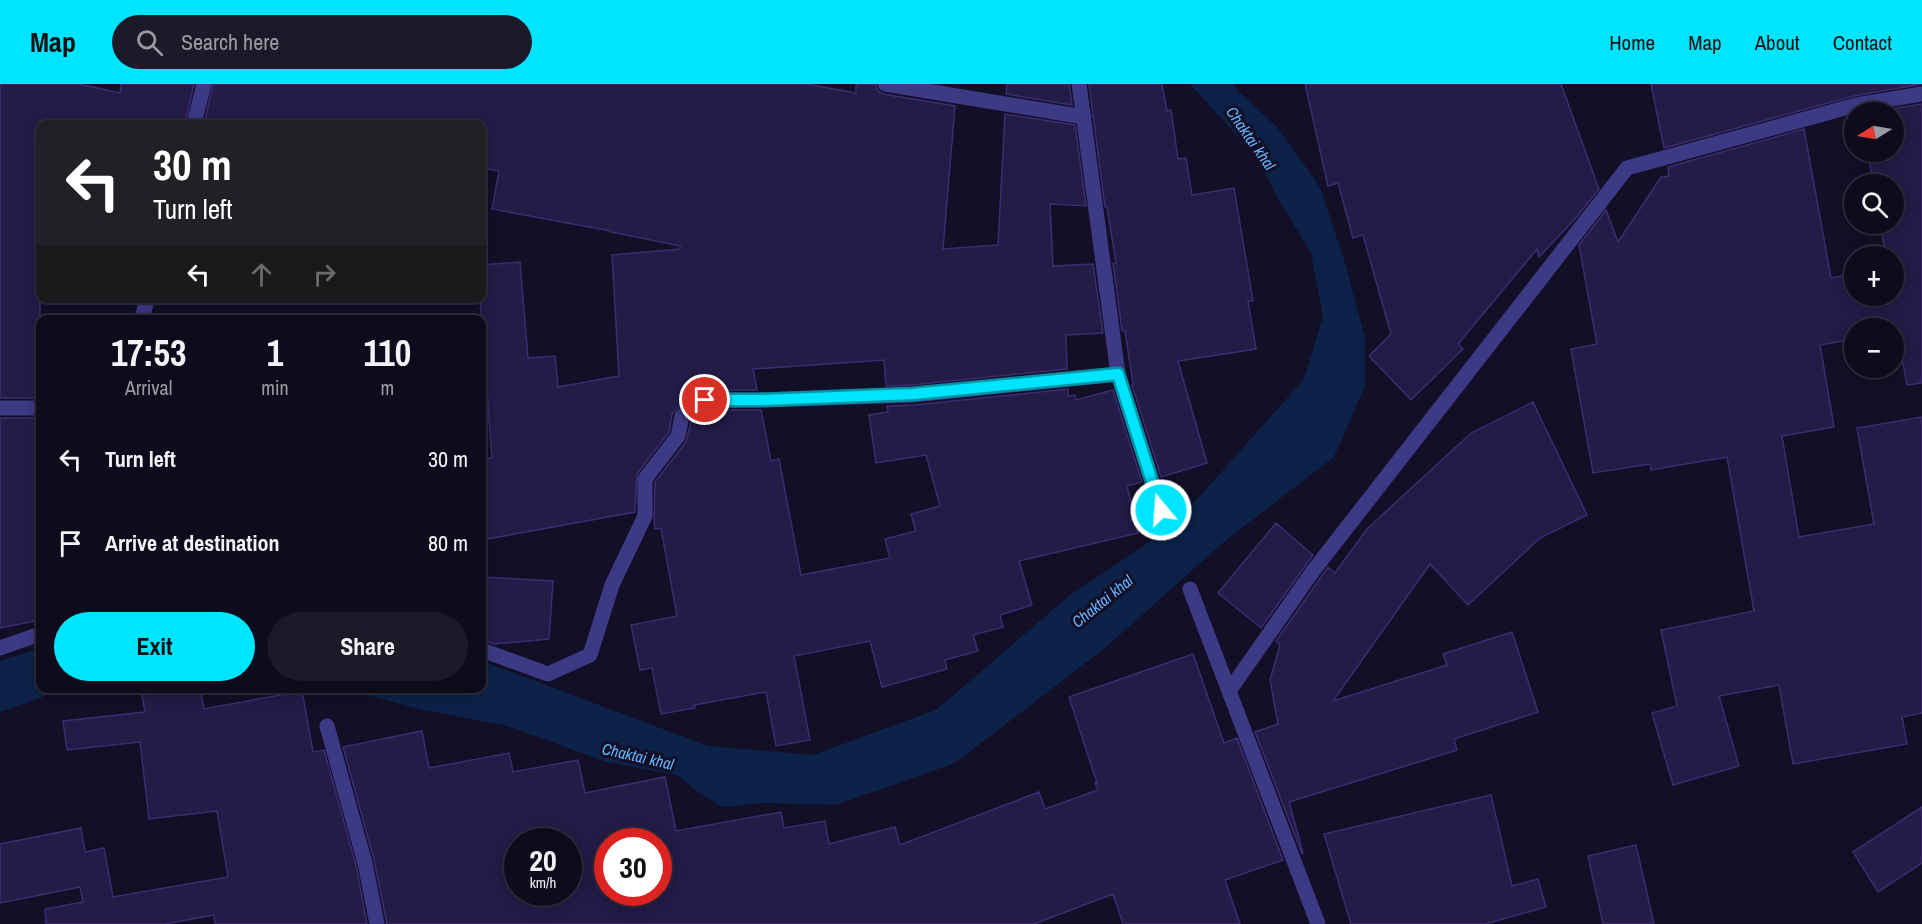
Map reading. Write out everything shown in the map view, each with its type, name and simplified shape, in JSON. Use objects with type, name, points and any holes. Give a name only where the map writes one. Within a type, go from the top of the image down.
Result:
[{"type":"street","points":[[195,120],[204,84]]},
{"type":"street","points":[[885,84],[1084,117]]},
{"type":"street","points":[[1078,84],[1118,374],[1161,510]]},
{"type":"street","points":[[1228,691],[1314,571],[1628,168],[1856,105],[1922,94]]},
{"type":"street","points":[[486,651],[548,674],[590,655],[612,585],[645,516],[645,479],[678,436],[682,416],[705,400],[913,394],[1118,374]]},
{"type":"street","points":[[0,408],[36,408]]},
{"type":"street","points":[[1190,589],[1318,924]]},
{"type":"street","points":[[0,648],[36,635]]},
{"type":"street","points":[[327,726],[365,863],[377,924]]},
{"type":"water","name":"Chaktai khal","points":[[1190,84],[1234,84],[1237,90],[1277,127],[1320,187],[1345,263],[1365,338],[1365,386],[1334,457],[1225,541],[1105,648],[955,763],[836,805],[763,803],[722,807],[677,775],[606,762],[508,726],[424,710],[358,693],[486,693],[486,663],[708,746],[813,755],[936,710],[1070,595],[1151,541],[1200,496],[1304,379],[1323,317],[1311,253],[1278,199],[1258,159]]},
{"type":"water","points":[[36,649],[36,693],[54,693],[0,712],[0,661]]},
{"type":"building","points":[[0,84],[79,84],[120,93],[121,84],[194,84],[186,120],[36,120],[36,303],[40,303],[40,315],[36,315],[36,398],[0,398]]},
{"type":"building","points":[[213,84],[806,84],[856,93],[856,84],[875,84],[878,91],[883,94],[955,106],[943,249],[998,245],[1005,114],[1075,125],[1086,206],[1050,204],[1053,266],[1093,264],[1103,333],[1066,335],[1067,369],[912,385],[886,386],[884,360],[753,369],[757,390],[704,390],[676,409],[672,414],[669,432],[637,474],[635,512],[486,539],[486,459],[492,458],[486,378],[486,315],[481,315],[480,303],[486,303],[486,265],[520,262],[528,358],[555,356],[558,387],[619,376],[612,255],[680,249],[680,246],[492,209],[499,171],[486,169],[486,120],[205,120]]},
{"type":"building","points":[[1007,84],[1069,84],[1072,105],[1006,94]]},
{"type":"building","points":[[1089,84],[1162,84],[1167,111],[1171,110],[1178,159],[1186,158],[1192,195],[1234,188],[1253,301],[1248,301],[1256,349],[1178,361],[1207,463],[1161,477],[1132,385],[1125,331],[1122,331],[1113,263],[1116,263],[1107,207],[1105,207]]},
{"type":"building","points":[[1305,84],[1561,84],[1599,189],[1539,257],[1537,249],[1458,344],[1463,349],[1411,400],[1369,356],[1391,334],[1363,235],[1353,238],[1338,183],[1328,186]]},
{"type":"building","points":[[1651,84],[1922,84],[1854,96],[1664,148]]},
{"type":"building","points":[[1922,104],[1922,383],[1907,385],[1904,369],[1904,318],[1844,318],[1844,341],[1820,345],[1834,427],[1782,436],[1799,537],[1874,524],[1857,428],[1922,417],[1922,713],[1902,717],[1907,744],[1793,764],[1779,685],[1719,696],[1739,766],[1673,785],[1652,713],[1677,706],[1661,630],[1754,611],[1727,457],[1651,470],[1650,464],[1593,473],[1571,349],[1597,344],[1579,245],[1606,210],[1618,242],[1661,177],[1669,176],[1668,167],[1804,129],[1831,278],[1844,276],[1844,306],[1904,306],[1904,246],[1884,246],[1882,234],[1904,234],[1904,174],[1871,174],[1870,162],[1904,162],[1904,107]]},
{"type":"building","points":[[1068,389],[1068,396],[1075,395],[1076,400],[1113,390],[1142,482],[1127,486],[1138,533],[1019,561],[1032,605],[1000,615],[1003,627],[973,635],[978,651],[945,660],[947,669],[882,687],[870,641],[794,656],[810,740],[776,746],[766,692],[694,705],[695,708],[661,714],[652,668],[640,670],[631,625],[677,616],[661,528],[655,529],[655,482],[686,442],[691,422],[708,410],[761,410],[771,461],[779,459],[801,575],[890,558],[885,539],[916,531],[911,514],[940,506],[926,455],[876,463],[869,415],[888,412],[887,406]]},
{"type":"building","points":[[1533,402],[1587,515],[1540,538],[1468,605],[1430,564],[1333,701],[1447,665],[1443,654],[1512,632],[1538,712],[1454,739],[1457,750],[1289,802],[1302,854],[1255,732],[1278,724],[1270,680],[1280,645],[1276,641],[1328,567],[1335,573],[1367,529],[1471,433]]},
{"type":"building","points":[[0,418],[36,418],[36,621],[0,628]]},
{"type":"building","points":[[1276,523],[1313,555],[1261,628],[1218,593]]},
{"type":"building","points":[[486,577],[553,581],[549,639],[494,644],[486,641]]},
{"type":"building","points":[[1193,654],[1224,743],[1237,738],[1283,860],[1225,880],[1240,924],[1123,924],[1113,894],[1034,924],[387,924],[374,860],[343,747],[422,731],[429,768],[509,753],[513,772],[578,760],[585,793],[665,777],[676,831],[781,812],[784,828],[825,821],[829,844],[895,827],[900,845],[1039,792],[1045,809],[1098,790],[1095,783],[1097,783],[1069,697]]},
{"type":"building","points":[[201,693],[204,709],[291,693],[302,693],[313,752],[324,750],[356,865],[367,924],[215,924],[214,915],[165,924],[46,924],[45,909],[83,902],[80,887],[0,903],[0,844],[81,828],[85,852],[104,848],[113,897],[228,877],[217,811],[149,819],[140,742],[67,750],[63,721],[145,712],[142,695]]},
{"type":"building","points":[[1491,795],[1512,886],[1538,879],[1546,907],[1485,924],[1351,924],[1324,834]]},
{"type":"building","points":[[1922,807],[1922,863],[1878,892],[1853,852]]},
{"type":"building","points":[[1636,845],[1654,924],[1603,924],[1588,856]]},
{"type":"route","points":[[705,400],[913,394],[1118,374],[1161,510]]}]
